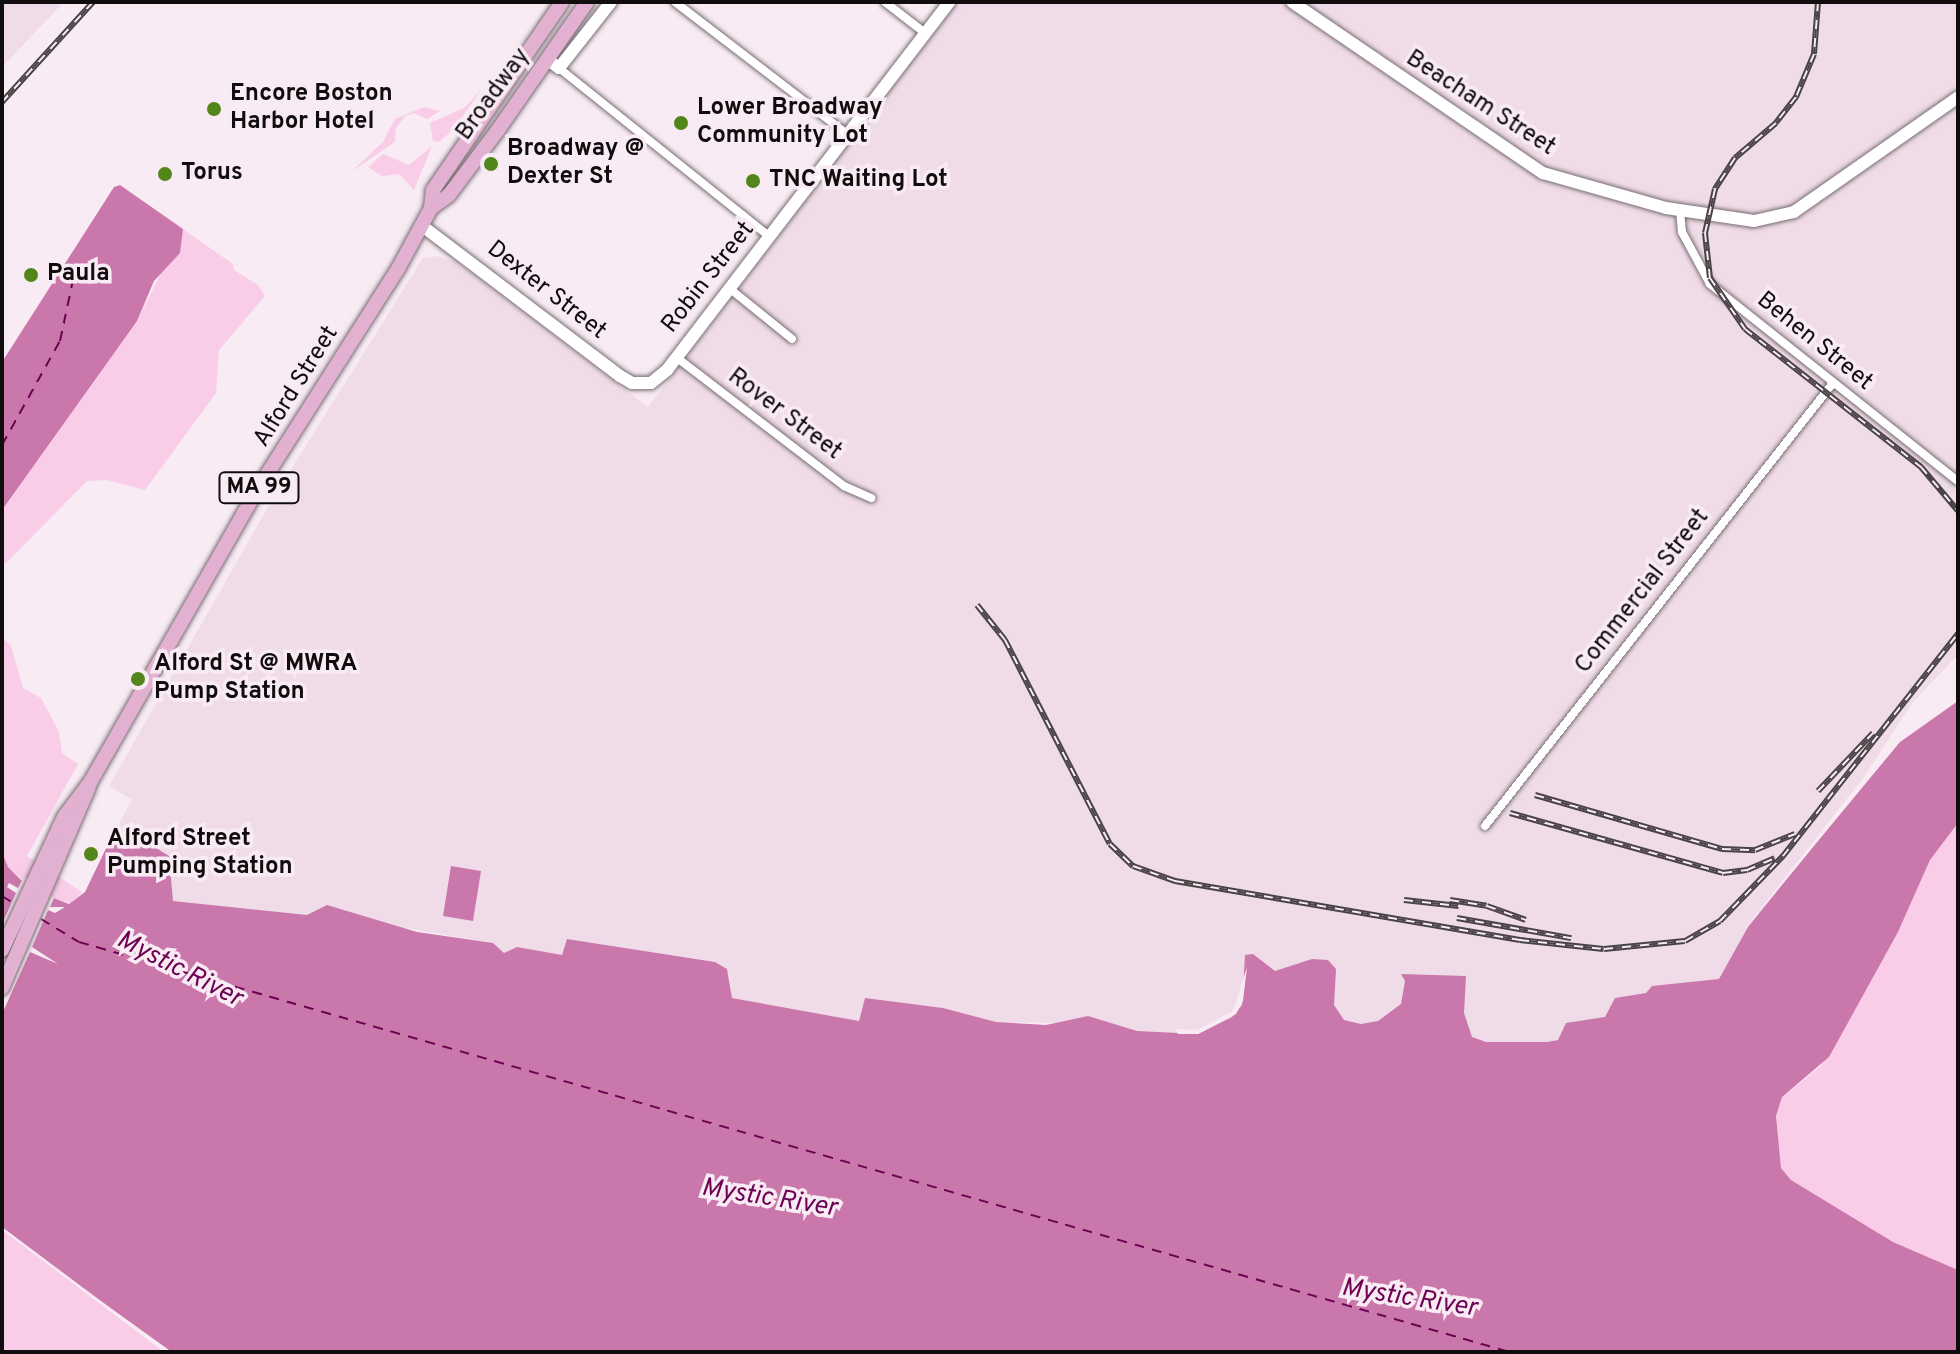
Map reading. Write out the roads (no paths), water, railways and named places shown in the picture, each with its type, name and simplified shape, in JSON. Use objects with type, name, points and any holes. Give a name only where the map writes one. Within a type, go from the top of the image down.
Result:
[{"type":"main road","name":"Broadway","points":[[431,208],[433,190],[562,2]]},
{"type":"main road","name":"Broadway","points":[[421,225],[431,208],[449,195],[553,64],[587,2]]},
{"type":"main road","points":[[553,64],[611,2]]},
{"type":"main road","name":"Robin Street","points":[[646,384],[656,380],[676,357],[949,2]]},
{"type":"main road","name":"Beacham Street","points":[[1292,2],[1530,166],[1577,185],[1680,210],[1754,221],[1783,217],[1958,97]]},
{"type":"main road","name":"Dexter Street","points":[[421,225],[620,376],[646,384]]},
{"type":"main road","name":"Alford Street","points":[[2,988],[91,781],[257,490],[421,225]]},
{"type":"main road","name":"Alford Street","points":[[2,950],[64,817],[91,781]]},
{"type":"street","points":[[675,2],[847,134]]},
{"type":"street","points":[[885,2],[925,33]]},
{"type":"street","points":[[553,64],[769,236]]},
{"type":"street","name":"Behen Street","points":[[1680,210],[1680,228],[1707,280],[1958,481]]},
{"type":"street","points":[[729,288],[792,339]]},
{"type":"street","name":"Rover Street","points":[[676,357],[844,486],[871,498]]},
{"type":"street","name":"Commercial Street","points":[[1485,826],[1833,383]]},
{"type":"water","points":[[120,185],[183,229],[180,253],[154,281],[137,321],[2,510],[2,362],[114,187]]},
{"type":"water","name":"Mystic River","points":[[1958,654],[1958,823],[1930,860],[1898,932],[1829,1057],[1782,1097],[1776,1116],[1781,1168],[1791,1180],[1893,1242],[1958,1270],[1958,1352],[169,1352],[2,1227],[2,852],[8,867],[30,889],[69,904],[85,892],[111,838],[119,833],[143,840],[169,856],[173,901],[307,915],[327,905],[417,932],[493,943],[504,953],[517,947],[562,955],[567,939],[715,962],[727,969],[732,998],[859,1021],[865,998],[943,1008],[996,1022],[1046,1025],[1088,1016],[1137,1031],[1198,1034],[1232,1017],[1242,1005],[1245,955],[1253,954],[1275,971],[1312,959],[1328,960],[1336,969],[1334,1005],[1344,1020],[1361,1024],[1378,1021],[1401,1004],[1405,981],[1401,974],[1466,976],[1464,1013],[1472,1037],[1486,1042],[1547,1042],[1558,1040],[1566,1023],[1605,1017],[1615,998],[1646,993],[1652,986],[1719,979],[1748,927],[1868,779],[1914,700]]},
{"type":"water","points":[[451,866],[481,871],[473,921],[443,916]]},
{"type":"railway","points":[[2,102],[93,2]]},
{"type":"railway","points":[[1818,2],[1814,54],[1796,97],[1776,123],[1735,158],[1715,189],[1705,233],[1710,278],[1745,329],[1921,467],[1958,511]]},
{"type":"railway","points":[[977,605],[1005,640],[1110,844],[1133,866],[1175,881],[1520,940],[1604,949],[1685,941],[1720,921],[1783,856],[1958,634]]},
{"type":"railway","points":[[1818,791],[1873,733]]},
{"type":"railway","points":[[1535,795],[1722,849],[1755,850],[1795,834]]},
{"type":"railway","points":[[1510,813],[1723,873],[1747,870],[1775,858]]},
{"type":"railway","points":[[1404,900],[1459,906]]},
{"type":"railway","points":[[1450,900],[1487,906],[1526,920]]},
{"type":"railway","points":[[1457,918],[1571,938]]},
{"type":"place","name":"Encore Boston Harbor Hotel","points":[[214,109]]},
{"type":"place","name":"Lower Broadway Community Lot","points":[[681,123]]},
{"type":"place","name":"Broadway @ Dexter St","points":[[491,164]]},
{"type":"place","name":"Torus","points":[[165,174]]},
{"type":"place","name":"TNC Waiting Lot","points":[[753,181]]},
{"type":"place","name":"Paula","points":[[31,275]]},
{"type":"place","name":"Alford St @ MWRA Pump Station","points":[[138,679]]},
{"type":"place","name":"Alford Street Pumping Station","points":[[91,854]]}]
